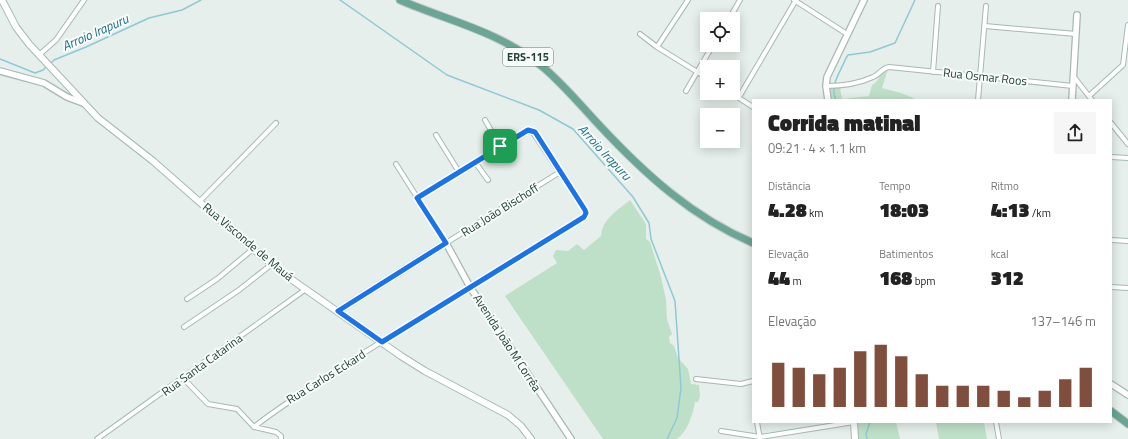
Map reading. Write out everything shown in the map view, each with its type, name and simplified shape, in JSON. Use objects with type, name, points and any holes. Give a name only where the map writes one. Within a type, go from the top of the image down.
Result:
[{"type":"main road","name":"Rua Visconde de Mauá","points":[[2,0],[16,27],[40,57],[98,118],[148,157],[253,249],[306,289],[425,371],[508,415],[521,426],[531,439]]},
{"type":"main road","name":"ERS-115","points":[[400,0],[489,33],[522,53],[557,80],[638,166],[669,193],[713,222],[752,242]]},
{"type":"main road","points":[[1112,412],[1128,424]]},
{"type":"main road","points":[[854,423],[855,439]]},
{"type":"street","points":[[40,57],[56,40],[84,0]]},
{"type":"street","points":[[657,47],[688,0]]},
{"type":"street","points":[[733,12],[740,0]]},
{"type":"street","points":[[740,95],[795,0],[847,34]]},
{"type":"street","points":[[828,99],[829,86],[827,77],[864,0]]},
{"type":"street","points":[[932,72],[938,6]]},
{"type":"street","points":[[978,99],[986,6]]},
{"type":"street","points":[[1072,99],[1077,15]]},
{"type":"street","points":[[1088,96],[1123,65],[1128,25]]},
{"type":"street","points":[[985,26],[1076,34]]},
{"type":"street","points":[[640,34],[657,47],[700,74]]},
{"type":"street","points":[[686,90],[709,52]]},
{"type":"street","name":"Rua Osmar Roos","points":[[829,86],[838,86],[870,78],[886,67],[1073,86]]},
{"type":"street","points":[[0,71],[44,82],[71,99],[83,103]]},
{"type":"street","points":[[1074,77],[1091,99]]},
{"type":"street","points":[[740,98],[752,105]]},
{"type":"street","points":[[485,120],[500,146]]},
{"type":"street","points":[[199,202],[276,123]]},
{"type":"street","points":[[1112,124],[1128,144]]},
{"type":"street","points":[[417,198],[528,130],[535,132],[560,172]]},
{"type":"street","points":[[436,135],[459,172]]},
{"type":"street","points":[[1112,157],[1128,158]]},
{"type":"street","points":[[475,162],[488,180]]},
{"type":"street","name":"Avenida João M Corrêa","points":[[396,164],[446,243],[470,287],[571,439]]},
{"type":"street","name":"Rua Carlos Eckard","points":[[254,427],[280,406],[313,388],[382,342],[584,217],[586,213],[560,172]]},
{"type":"street","name":"Rua João Bischoff","points":[[338,311],[560,172]]},
{"type":"street","points":[[1112,240],[1128,241]]},
{"type":"street","points":[[187,299],[217,279],[253,249]]},
{"type":"street","points":[[184,327],[239,290],[272,264]]},
{"type":"street","points":[[1112,287],[1128,288]]},
{"type":"street","name":"Rua Santa Catarina","points":[[97,439],[306,289]]},
{"type":"street","points":[[183,378],[208,404],[236,409],[254,427],[276,432],[281,436],[281,439]]},
{"type":"street","points":[[696,379],[741,384],[752,381]]},
{"type":"street","points":[[1112,385],[1128,395]]},
{"type":"street","points":[[757,423],[760,438]]},
{"type":"street","points":[[721,431],[760,438],[848,423]]},
{"type":"street","points":[[996,423],[1000,439]]},
{"type":"green space","points":[[888,69],[882,88],[916,99],[842,99],[869,96],[872,85],[885,70]]},
{"type":"green space","points":[[828,87],[840,88],[842,99],[832,99]]},
{"type":"green space","points":[[630,200],[646,224],[646,239],[650,242],[661,277],[666,300],[667,319],[672,334],[669,337],[670,343],[674,346],[678,358],[688,369],[691,384],[699,385],[700,396],[698,402],[695,402],[687,427],[677,439],[603,439],[505,296],[557,263],[553,256],[556,250],[568,251],[577,244],[584,250],[601,236],[604,225],[611,215]]},
{"type":"green space","points":[[857,423],[896,423],[900,439],[858,439]]},
{"type":"green space","points":[[936,423],[984,423],[987,439],[939,439]]},
{"type":"waterway","name":"Arroio Irapuru","points":[[50,64],[54,60],[149,18],[182,10],[201,0]]},
{"type":"waterway","name":"Arroio Irapuru","points":[[340,0],[447,75],[539,110],[573,129],[633,197],[649,223],[651,239],[675,301],[681,388],[677,418],[667,439]]},
{"type":"waterway","points":[[836,99],[834,95],[835,84],[848,55],[870,52],[895,43],[915,0]]},
{"type":"waterway","name":"Arroio Irapuru","points":[[0,59],[35,73],[43,70],[47,66]]},
{"type":"waterway","points":[[867,439],[866,434],[870,423]]},
{"type":"route","points":[[528,130],[535,132],[577,200],[585,210],[586,215],[382,342],[338,311],[446,243],[417,198],[500,146],[528,130]]}]
